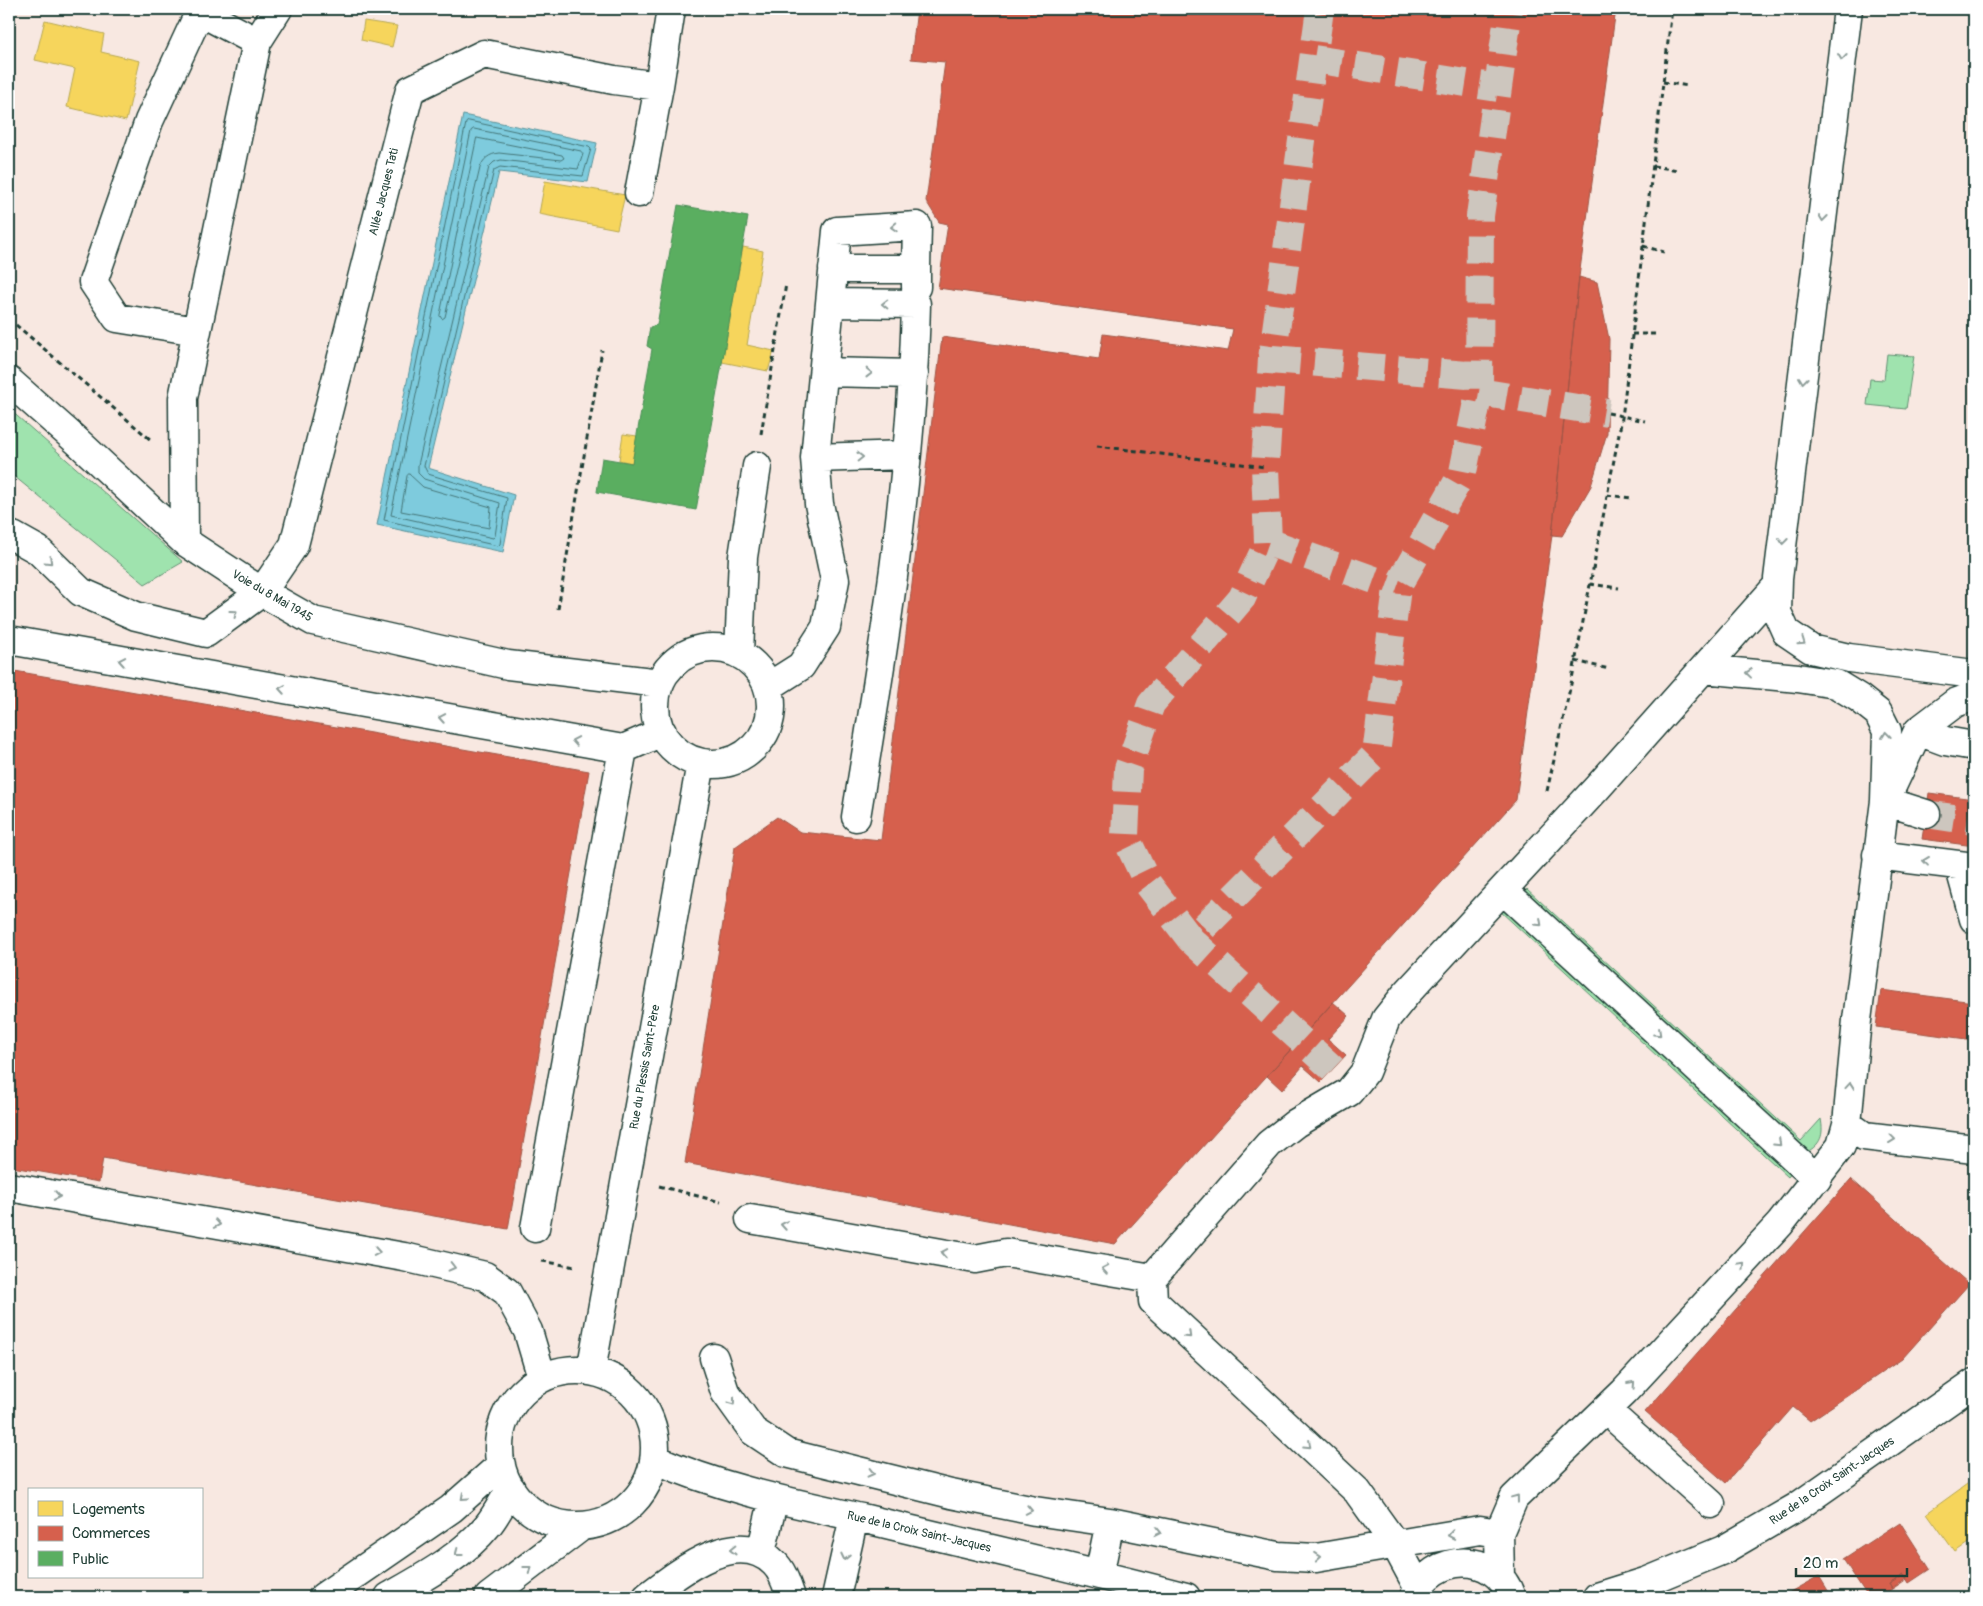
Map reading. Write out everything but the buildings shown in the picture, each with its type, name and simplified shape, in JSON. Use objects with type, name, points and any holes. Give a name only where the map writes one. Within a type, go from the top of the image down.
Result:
[{"type":"street","points":[[184,541],[183,398],[257,42],[278,9]]},
{"type":"street","points":[[1848,9],[1777,586],[1778,612],[1786,632],[1811,649],[1849,658],[1974,674]]},
{"type":"street","points":[[197,331],[117,318],[93,282],[149,121],[198,10],[257,42]]},
{"type":"street","points":[[639,193],[659,86],[669,19]]},
{"type":"street","name":"Allée Jacques Tati","points":[[9,537],[13,536],[38,550],[81,592],[136,616],[206,633],[262,592],[294,545],[410,90],[484,54],[614,80],[659,86]]},
{"type":"street","points":[[768,687],[801,666],[826,626],[835,580],[819,504],[815,458],[837,231],[917,226],[914,374],[906,456],[889,617],[856,817]]},
{"type":"street","points":[[833,269],[916,269]]},
{"type":"street","points":[[830,303],[916,304]]},
{"type":"street","points":[[824,372],[914,374]]},
{"type":"street","name":"Voie du 8 Mai 1945","points":[[9,381],[78,442],[184,541],[262,592],[313,621],[508,665],[660,683]]},
{"type":"street","points":[[815,458],[906,456]]},
{"type":"street","points":[[739,653],[743,557],[757,466]]},
{"type":"street","points":[[1153,1290],[1269,1144],[1296,1124],[1349,1092],[1365,1072],[1386,1019],[1406,994],[1657,722],[1777,586]]},
{"type":"street","points":[[9,640],[623,749],[662,732]]},
{"type":"street","points":[[721,648],[739,653],[754,664],[765,679],[768,687],[771,698],[771,716],[765,734],[753,748],[737,759],[728,762],[719,764],[700,763],[685,757],[672,746],[662,732],[656,716],[655,699],[660,683],[670,667],[684,655],[702,649],[721,648]]},
{"type":"street","points":[[1505,1587],[1499,1533],[1514,1498],[1606,1410],[1780,1224],[1841,1146],[1847,1124],[1877,855],[1885,801],[1887,731],[1878,713],[1859,698],[1836,684],[1798,678],[1703,669]]},
{"type":"street","points":[[1885,801],[1918,731],[1955,703],[1974,696]]},
{"type":"street","points":[[1918,731],[1945,741],[1974,746]]},
{"type":"street","points":[[535,1228],[623,749]]},
{"type":"street","name":"Rue du Plessis Saint-Père","points":[[590,1371],[700,763]]},
{"type":"street","points":[[1885,801],[1926,814]]},
{"type":"street","points":[[1877,855],[1966,866],[1974,919]]},
{"type":"street","points":[[1503,890],[1817,1179]]},
{"type":"street","points":[[1847,1124],[1864,1136],[1974,1148]]},
{"type":"street","points":[[9,1187],[404,1257],[485,1276],[507,1292],[528,1331],[542,1378]]},
{"type":"street","points":[[750,1218],[975,1259],[1006,1253],[1153,1290],[1357,1491],[1395,1544],[1416,1592],[1434,1570],[1457,1562],[1480,1565],[1505,1587]]},
{"type":"street","points":[[714,1358],[725,1392],[753,1431],[786,1453],[950,1494],[1035,1511],[1110,1522],[1278,1556],[1316,1558],[1480,1530],[1499,1533]]},
{"type":"street","points":[[590,1371],[610,1377],[627,1387],[640,1402],[650,1419],[655,1439],[655,1459],[649,1480],[638,1498],[622,1512],[603,1522],[582,1526],[561,1525],[541,1518],[524,1505],[506,1477],[498,1448],[501,1431],[506,1414],[515,1400],[528,1387],[542,1378],[558,1372],[590,1371]]},
{"type":"street","name":"Rue de la Croix Saint-Jacques","points":[[1597,1597],[1648,1581],[1731,1545],[1797,1507],[1974,1383]]},
{"type":"street","points":[[1606,1410],[1711,1504]]},
{"type":"street","name":"Rue de la Croix Saint-Jacques","points":[[655,1459],[698,1477],[774,1498],[1099,1574],[1186,1597]]},
{"type":"street","points":[[323,1597],[451,1509],[506,1477]]},
{"type":"street","points":[[389,1597],[432,1573],[467,1546],[488,1524],[506,1477]]},
{"type":"street","points":[[760,1552],[774,1498]]},
{"type":"street","points":[[836,1597],[854,1517]]},
{"type":"street","points":[[1099,1574],[1110,1522]]},
{"type":"street","points":[[489,1597],[582,1526]]},
{"type":"street","points":[[647,1597],[685,1568],[728,1549],[760,1552],[775,1563],[791,1597]]},
{"type":"path","points":[[1545,797],[1575,661],[1622,418],[1672,9]]},
{"type":"path","points":[[1663,82],[1688,86]]},
{"type":"path","points":[[1653,166],[1678,170]]},
{"type":"path","points":[[1643,246],[1664,252]]},
{"type":"path","points":[[757,466],[786,284]]},
{"type":"path","points":[[9,319],[142,434],[183,464]]},
{"type":"path","points":[[1632,334],[1656,334]]},
{"type":"path","points":[[558,609],[602,350]]},
{"type":"path","points":[[1608,413],[1622,418],[1645,421]]},
{"type":"path","points":[[1097,446],[1265,467]]},
{"type":"path","points":[[1607,495],[1631,498]]},
{"type":"path","points":[[1590,584],[1619,588]]},
{"type":"path","points":[[1575,661],[1609,669]]},
{"type":"path","points":[[680,1191],[723,1203]]},
{"type":"green space","points":[[1887,354],[1914,356],[1906,409],[1867,405],[1870,379],[1884,380]]},
{"type":"green space","points":[[9,409],[183,562],[145,584],[9,472]]},
{"type":"green space","points":[[1527,889],[1801,1141],[1821,1119],[1822,1134],[1816,1146],[1807,1152],[1524,893]]},
{"type":"green space","points":[[1505,905],[1793,1171],[1788,1177],[1500,911]]},
{"type":"water","points":[[463,115],[597,143],[588,182],[499,172],[428,468],[514,495],[503,552],[377,525]]},
{"type":"tunnel","points":[[1268,542],[1265,467],[1272,359],[1320,9]]},
{"type":"tunnel","points":[[1333,1069],[1191,940],[1376,754],[1397,588],[1463,472],[1479,392],[1480,216],[1509,9]]},
{"type":"tunnel","points":[[1314,59],[1498,88]]},
{"type":"tunnel","points":[[1272,359],[1479,376]]},
{"type":"tunnel","points":[[1479,392],[1608,413]]},
{"type":"tunnel","points":[[1191,940],[1148,884],[1125,836],[1128,769],[1151,704],[1242,598],[1268,542],[1397,588]]},
{"type":"tunnel","points":[[1926,814],[1974,821]]}]
